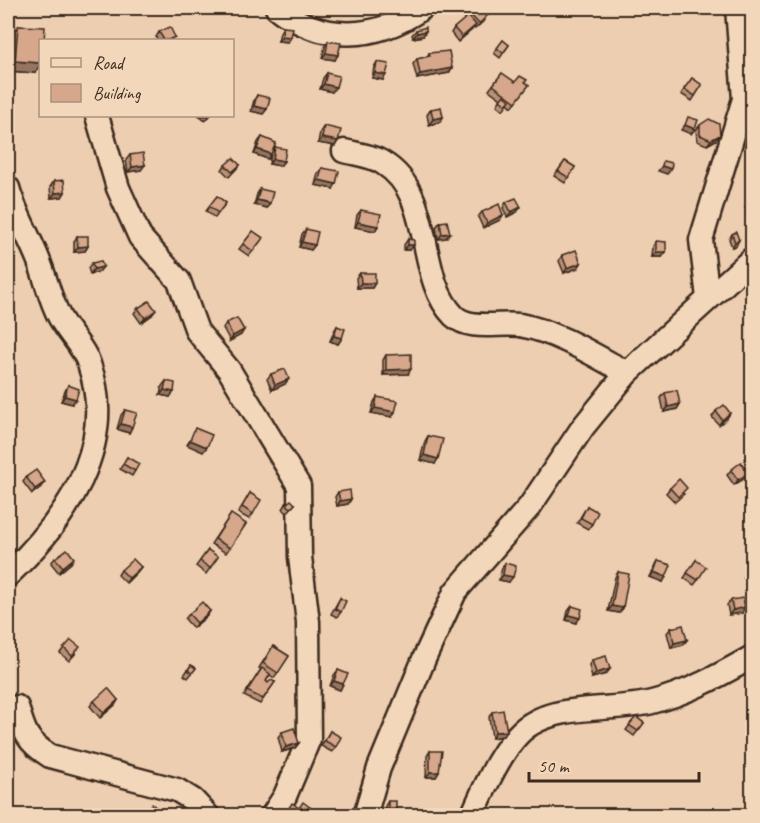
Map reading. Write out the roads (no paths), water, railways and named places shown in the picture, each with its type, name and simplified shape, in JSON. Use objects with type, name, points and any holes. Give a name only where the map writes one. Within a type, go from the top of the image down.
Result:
[{"type":"street","points":[[276,8],[293,20],[326,31],[353,34],[374,32],[397,24],[420,8]]},
{"type":"street","points":[[708,298],[701,240],[744,99],[737,8]]},
{"type":"street","points":[[97,117],[118,188],[140,237],[179,281],[197,331],[229,370],[299,486],[300,557],[308,622],[309,739],[285,796],[272,816]]},
{"type":"street","points":[[344,151],[383,163],[411,192],[437,285],[446,308],[456,318],[469,325],[505,323],[524,326],[579,346],[627,373]]},
{"type":"street","points":[[8,188],[14,212],[37,257],[59,317],[88,361],[99,397],[93,441],[85,474],[63,515],[29,555],[8,575]]},
{"type":"street","points":[[365,816],[379,768],[424,659],[455,592],[530,506],[583,427],[627,373],[753,259]]},
{"type":"street","points":[[472,816],[509,746],[531,723],[548,716],[651,702],[681,693],[753,657]]},
{"type":"street","points":[[17,707],[24,732],[34,746],[50,756],[177,790],[194,800],[208,816]]}]
